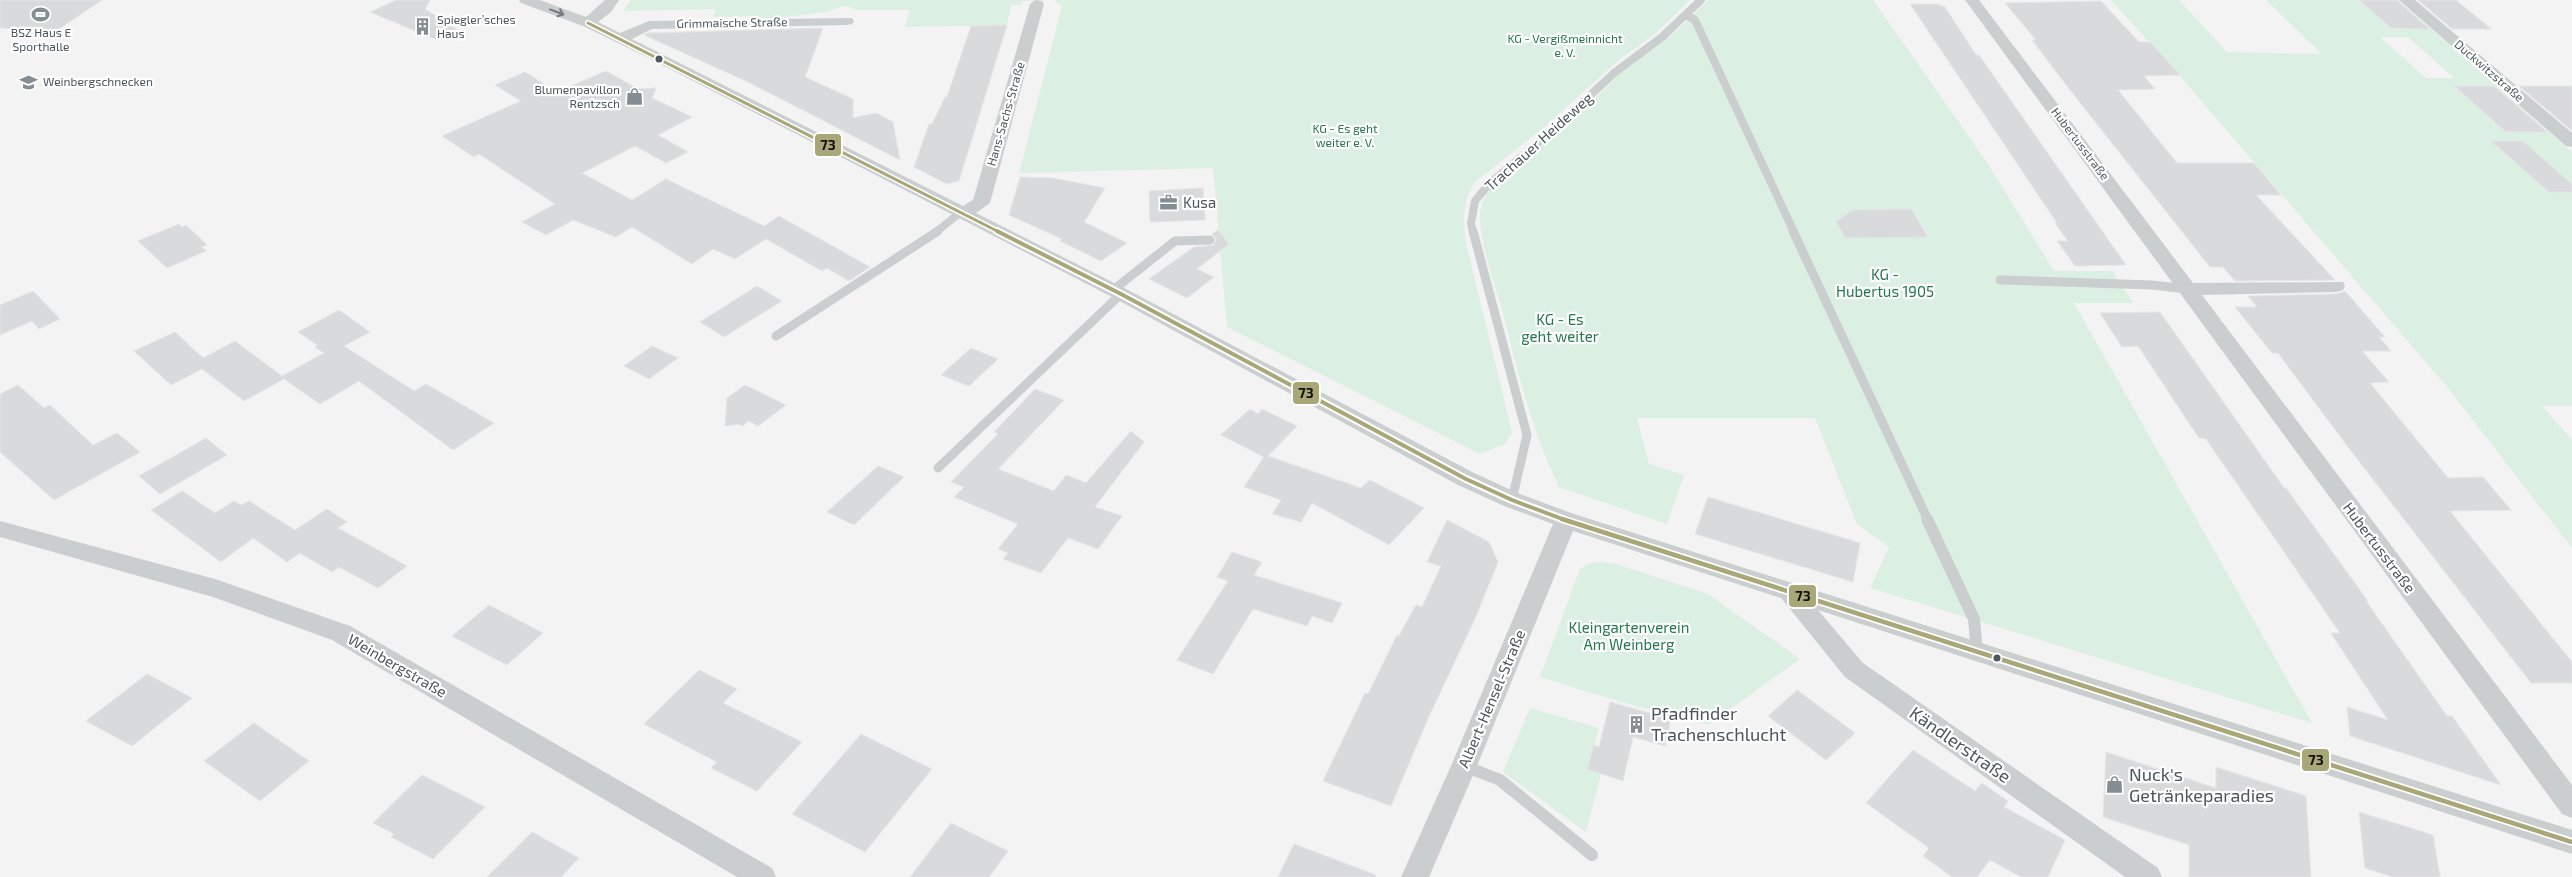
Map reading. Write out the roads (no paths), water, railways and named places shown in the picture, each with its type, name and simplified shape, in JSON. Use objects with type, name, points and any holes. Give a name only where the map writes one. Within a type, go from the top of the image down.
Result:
[{"type":"street","points":[[526,0],[588,23],[621,38],[1117,292],[1466,479],[1512,500],[1566,520],[1791,594],[2572,842]]},
{"type":"street","points":[[588,23],[606,9],[612,0]]},
{"type":"street","name":"Hubertusstraße","points":[[1972,0],[2572,806]]},
{"type":"street","name":"Duckwitzstraße","points":[[2406,0],[2572,142]]},
{"type":"street","name":"Hans-Sachs-Straße","points":[[962,213],[981,203],[1037,4]]},
{"type":"street","name":"Grimmaische Straße","points":[[621,38],[649,25],[847,21]]},
{"type":"street","points":[[2187,289],[2336,286]]},
{"type":"street","name":"Albert-Hensel-Straße","points":[[1415,877],[1464,766],[1566,520]]},
{"type":"street","name":"Weinbergstraße","points":[[0,529],[175,576],[291,612],[341,633],[762,877]]},
{"type":"street","name":"Kändlerstraße","points":[[1791,594],[1854,670],[2148,877]]},
{"type":"lane","name":"Trachauer Heideweg","points":[[1512,500],[1527,435],[1471,223],[1475,201],[1490,183],[1550,133],[1614,73],[1662,37],[1701,0]]},
{"type":"lane","points":[[1686,15],[1695,20],[1974,620],[1977,652]]},
{"type":"lane","points":[[776,336],[941,229],[962,213]]},
{"type":"lane","points":[[938,468],[1117,292],[1174,242],[1210,240]]},
{"type":"lane","points":[[2000,280],[2152,285],[2187,289]]},
{"type":"lane","points":[[1464,766],[1500,780],[1592,854]]},
{"type":"place","name":"BSZ Haus E Sporthalle","points":[[41,14]]},
{"type":"place","name":"Spiegler’sches Haus","points":[[423,27]]},
{"type":"place","name":"Weinbergschnecken","points":[[29,82]]},
{"type":"place","name":"Blumenpavillon Rentzsch","points":[[634,97]]},
{"type":"place","name":"Kusa","points":[[1169,203]]},
{"type":"place","name":"Pfadfinder Trachenschlucht","points":[[1637,724]]},
{"type":"place","name":"Nuck's Getränkeparadies","points":[[2115,785]]},
{"type":"park label","name":"KG - Vergißmeinnicht e. V.","points":[[1565,46]]},
{"type":"park label","name":"KG - Es geht weiter e. V.","points":[[1345,136]]},
{"type":"park label","name":"KG - Hubertus 1905","points":[[1885,284]]},
{"type":"park label","name":"KG - Es geht weiter","points":[[1560,328]]},
{"type":"park label","name":"Kleingartenverein Am Weinberg","points":[[1629,636]]}]
